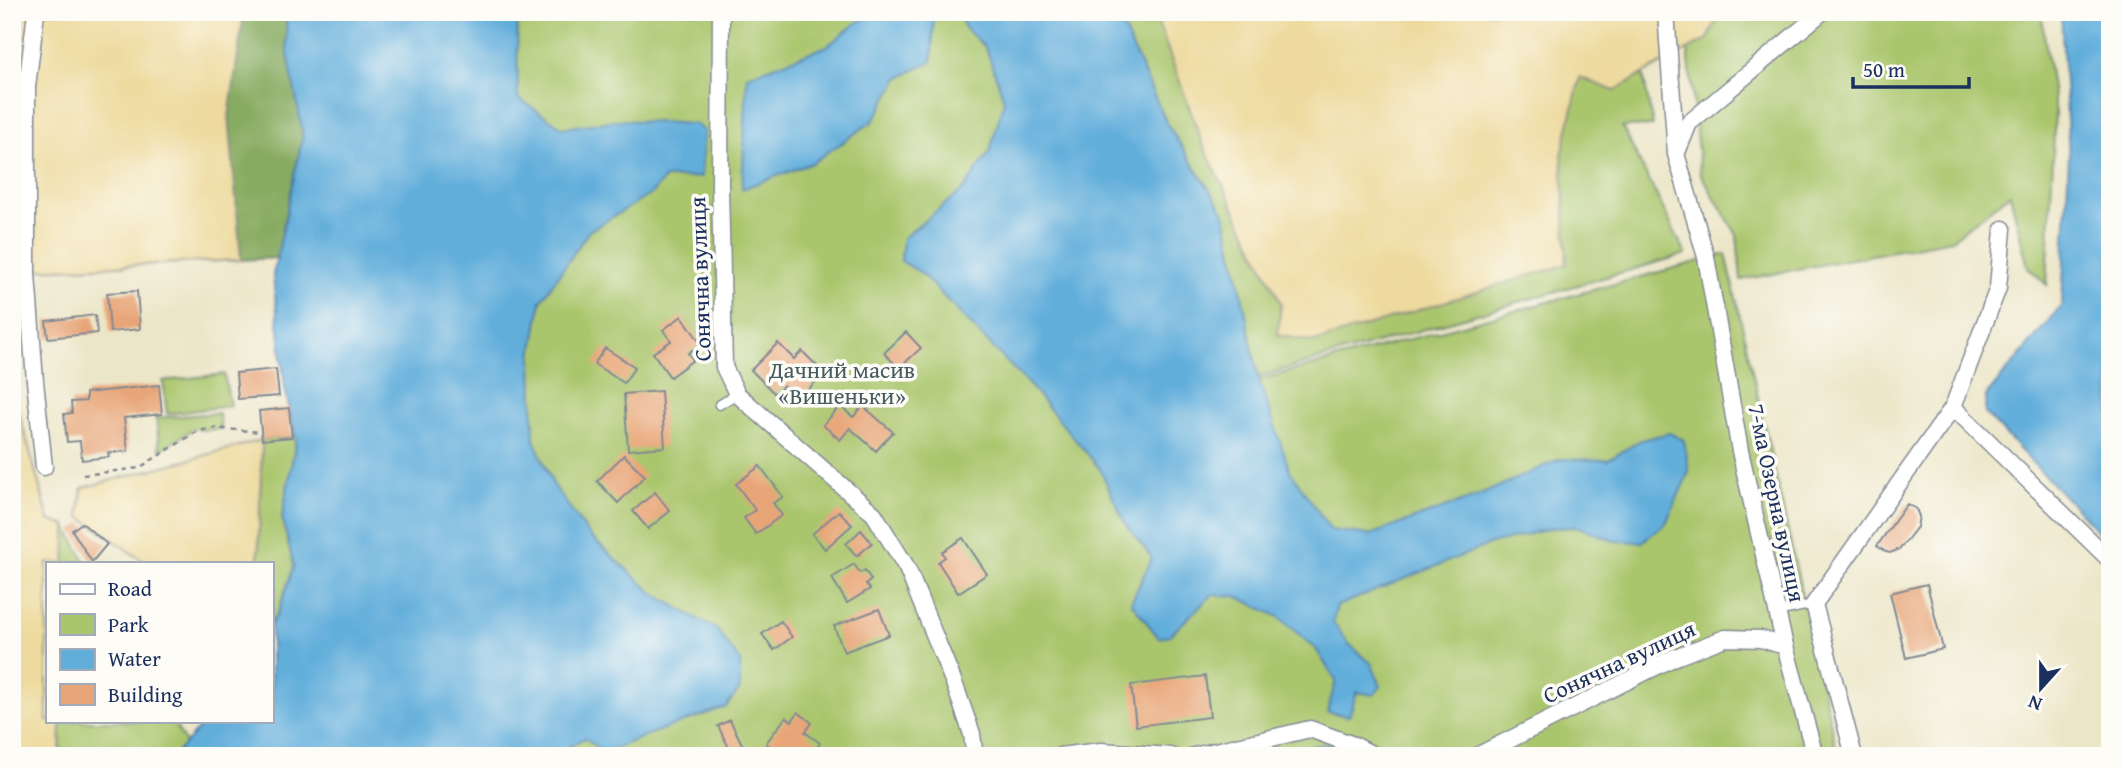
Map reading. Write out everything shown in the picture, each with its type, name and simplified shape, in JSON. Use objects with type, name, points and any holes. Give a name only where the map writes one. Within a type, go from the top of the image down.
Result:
[{"type":"street","points":[[36,12],[27,87],[27,274],[44,467]]},
{"type":"street","name":"Сонячна вулиця","points":[[721,12],[720,185],[724,368],[737,394],[874,514],[907,568],[954,683],[972,734],[973,754]]},
{"type":"street","name":"7-ма Озерна вулиця","points":[[1666,12],[1676,154],[1706,257],[1740,451],[1785,646],[1815,756]]},
{"type":"street","points":[[1676,154],[1689,123],[1822,12]]},
{"type":"street","points":[[1854,756],[1814,604],[1953,407],[1997,288],[2004,229]]},
{"type":"street","points":[[1953,407],[2110,560]]},
{"type":"street","name":"Сонячна вулиця","points":[[1481,755],[1673,658],[1725,638],[1761,639],[1785,646]]},
{"type":"street","points":[[1195,756],[1310,729],[1375,756]]},
{"type":"street","points":[[1060,756],[1101,751],[1170,756]]},
{"type":"lane","points":[[719,405],[737,394]]},
{"type":"lane","points":[[1777,612],[1814,604]]},
{"type":"path","points":[[83,475],[139,468],[198,431],[214,428],[261,432]]},
{"type":"green space","points":[[244,12],[286,12],[287,48],[303,135],[277,258],[241,260],[229,116]]},
{"type":"green space","name":"Дачний масив «Вишеньки»","points":[[475,12],[1115,12],[1233,387],[1726,254],[1838,756],[248,756],[468,525]]},
{"type":"green space","points":[[1119,12],[1154,12],[1204,147],[1281,303],[1278,335],[1566,264],[1562,155],[1580,76],[1614,91],[1643,74],[1653,126],[1622,127],[1686,254],[1258,377],[1224,212],[1167,124],[1125,32]]},
{"type":"green space","points":[[1720,12],[2041,12],[2055,110],[2047,285],[2028,267],[2010,194],[1951,240],[1741,280],[1737,235],[1700,173],[1688,49],[1708,39]]},
{"type":"green space","points":[[224,374],[230,406],[167,414],[163,381]]},
{"type":"green space","points":[[219,413],[221,429],[195,428],[160,450],[156,418]]},
{"type":"green space","points":[[295,434],[296,440],[282,518],[294,566],[273,621],[273,562],[258,562],[262,440],[292,437]]},
{"type":"green space","points":[[66,526],[85,562],[65,562]]},
{"type":"green space","points":[[61,722],[174,722],[186,744],[174,756],[60,756]]},
{"type":"sand","points":[[12,12],[244,12],[229,116],[241,260],[15,271],[12,312]]},
{"type":"sand","points":[[1154,12],[1720,12],[1708,39],[1614,91],[1580,77],[1562,155],[1567,264],[1315,342],[1278,335],[1281,303],[1204,147]]},
{"type":"sand","points":[[12,387],[49,520],[66,526],[65,562],[46,562],[46,722],[61,722],[60,756],[12,756]]},
{"type":"sand","points":[[262,440],[258,562],[145,562],[79,516],[82,488]]},
{"type":"water","points":[[286,12],[517,12],[518,98],[563,128],[618,120],[695,124],[704,131],[701,177],[665,178],[651,194],[589,231],[541,301],[532,357],[534,440],[554,486],[590,536],[653,593],[717,630],[740,661],[740,689],[726,707],[604,753],[585,738],[553,756],[174,756],[204,722],[273,722],[273,621],[294,566],[282,518],[296,440],[285,388],[273,275],[303,135],[287,48]]},
{"type":"water","points":[[887,12],[934,12],[932,61],[899,78],[873,121],[812,163],[742,189],[747,76],[827,46],[859,21]]},
{"type":"water","points":[[958,12],[1119,12],[1125,32],[1167,124],[1224,212],[1258,377],[1290,471],[1331,530],[1370,535],[1480,495],[1560,459],[1608,460],[1641,440],[1669,433],[1684,440],[1689,472],[1666,523],[1642,542],[1614,541],[1579,527],[1552,528],[1491,544],[1337,606],[1333,622],[1349,644],[1371,663],[1381,686],[1374,695],[1357,692],[1349,716],[1327,712],[1336,681],[1316,649],[1279,617],[1236,596],[1212,595],[1170,635],[1159,638],[1131,602],[1152,558],[1125,523],[1100,469],[1033,389],[921,273],[901,261],[903,238],[964,189],[990,151],[1004,100],[986,48],[965,28]]},
{"type":"water","points":[[2061,12],[2110,12],[2110,544],[1985,413],[1986,396],[2062,305],[2069,156]]},
{"type":"water","points":[[1338,743],[1354,756],[1270,756],[1301,747]]},
{"type":"building","points":[[137,291],[140,329],[110,332],[107,293]]},
{"type":"building","points":[[95,315],[97,333],[48,338],[46,321]]},
{"type":"building","points":[[682,316],[701,344],[688,353],[693,360],[670,377],[653,353],[671,341],[663,330]]},
{"type":"building","points":[[906,332],[921,348],[899,368],[884,353]]},
{"type":"building","points":[[778,343],[794,359],[802,351],[824,373],[798,400],[783,386],[775,394],[751,370]]},
{"type":"building","points":[[605,348],[635,367],[624,383],[594,364]]},
{"type":"building","points":[[276,369],[279,396],[238,399],[236,373]]},
{"type":"building","points":[[159,385],[162,414],[124,418],[128,451],[108,453],[109,457],[82,460],[80,441],[67,442],[64,414],[72,413],[71,402],[86,401],[86,393]]},
{"type":"building","points":[[661,391],[665,447],[628,450],[624,394]]},
{"type":"building","points":[[840,406],[853,417],[863,406],[893,432],[876,451],[850,428],[840,440],[823,425]]},
{"type":"building","points":[[289,408],[292,437],[262,440],[259,411]]},
{"type":"building","points":[[624,455],[645,476],[618,503],[597,481]]},
{"type":"building","points":[[760,466],[783,497],[773,503],[782,515],[756,534],[744,518],[755,510],[736,484]]},
{"type":"building","points":[[655,492],[670,511],[648,529],[633,511]]},
{"type":"building","points":[[1907,504],[1916,509],[1919,516],[1917,527],[1900,549],[1886,552],[1877,546]]},
{"type":"building","points":[[839,511],[852,525],[825,549],[812,534]]},
{"type":"building","points":[[82,523],[107,544],[92,562],[72,530]]},
{"type":"building","points":[[861,530],[872,543],[857,556],[846,544]]},
{"type":"building","points":[[963,538],[987,574],[958,593],[938,562],[945,557],[942,552]]},
{"type":"building","points":[[854,564],[860,573],[865,570],[871,580],[866,584],[870,589],[847,603],[832,578]]},
{"type":"building","points":[[1927,584],[1943,649],[1906,658],[1890,593]]},
{"type":"building","points":[[879,609],[889,635],[844,652],[834,626]]},
{"type":"building","points":[[781,621],[792,637],[774,650],[762,634]]},
{"type":"building","points":[[1205,676],[1210,717],[1136,726],[1131,685]]},
{"type":"building","points":[[798,712],[812,723],[805,732],[820,743],[811,756],[766,756],[772,748],[766,743],[786,717],[792,721]]},
{"type":"building","points":[[730,720],[748,756],[733,756],[718,726]]}]
